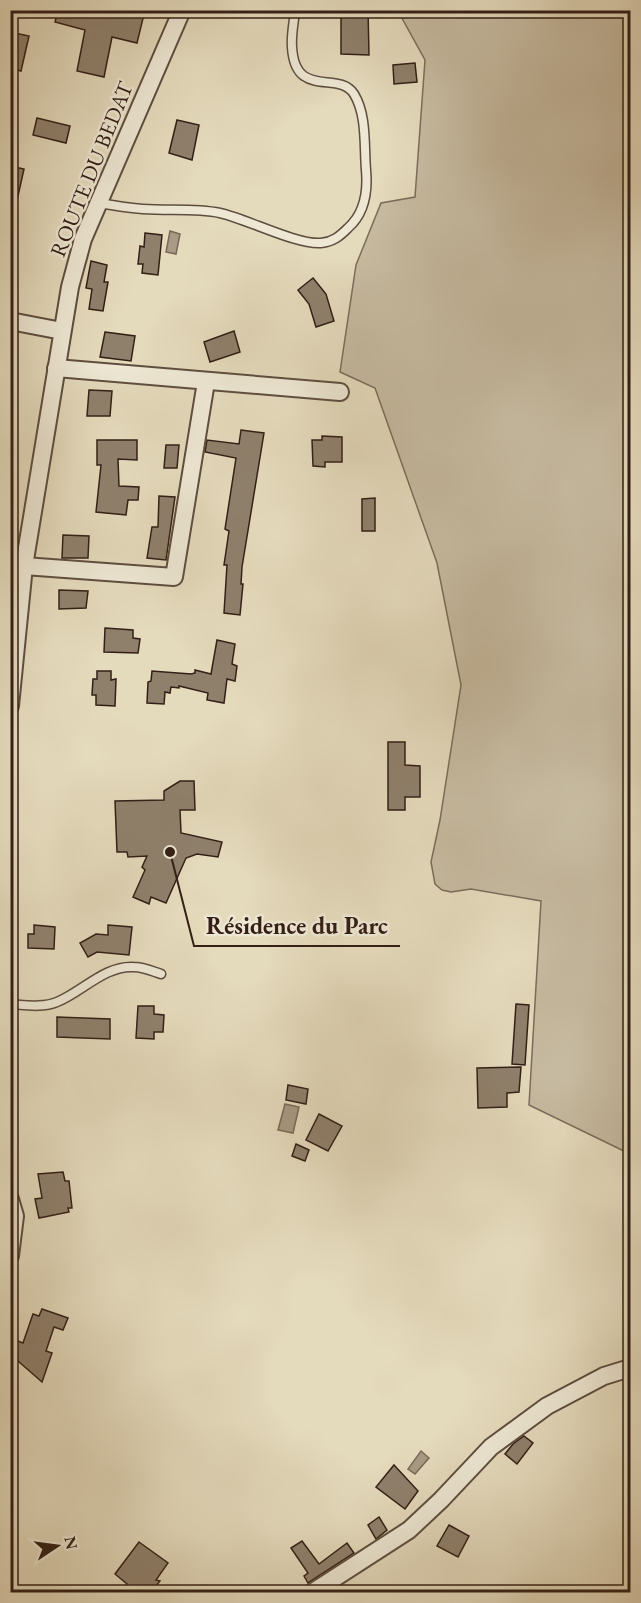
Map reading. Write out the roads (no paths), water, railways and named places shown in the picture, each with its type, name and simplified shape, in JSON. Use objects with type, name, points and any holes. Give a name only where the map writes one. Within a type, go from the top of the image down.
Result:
[{"type":"street","name":"ROUTE DU BEDAT","points":[[10,706],[24,566],[62,331],[82,238],[182,10]]},
{"type":"street","points":[[10,321],[62,331]]},
{"type":"street","points":[[56,368],[340,392]]},
{"type":"street","points":[[24,566],[174,577],[206,382]]},
{"type":"street","points":[[10,1199],[15,1216],[10,1256]]},
{"type":"street","points":[[313,1593],[409,1530],[441,1500],[490,1447],[547,1406],[604,1376],[630,1368]]},
{"type":"lane","points":[[97,203],[144,209],[186,209],[220,213],[320,244],[336,240],[358,220],[368,189],[359,103],[352,91],[345,86],[311,80],[304,77],[298,69],[292,48],[295,10]]},
{"type":"lane","points":[[10,1004],[35,1006],[56,1003],[111,972],[125,967],[136,967],[161,974]]},
{"type":"place","name":"Résidence du Parc","points":[[170,852]]}]
